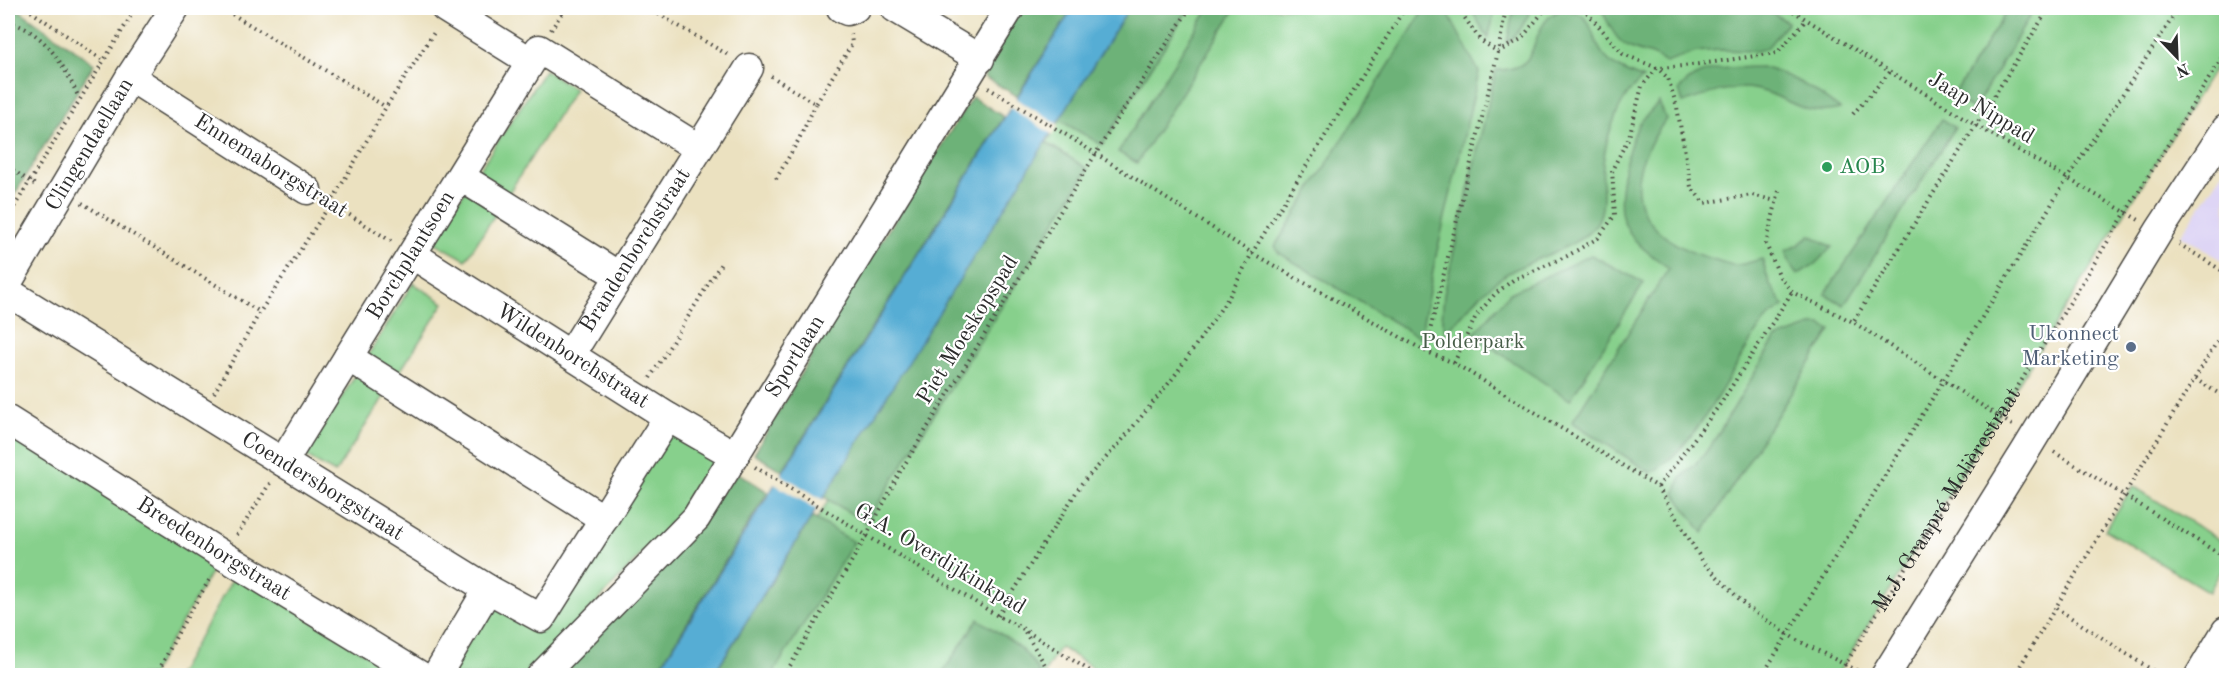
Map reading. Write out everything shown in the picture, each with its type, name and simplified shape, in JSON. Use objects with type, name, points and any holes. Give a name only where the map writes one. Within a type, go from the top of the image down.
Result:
[{"type":"street","name":"Clingendaellaan","points":[[8,282],[130,77],[175,8]]},
{"type":"street","name":"Brandenborchstraat","points":[[445,8],[535,55],[698,148]]},
{"type":"street","points":[[841,8],[847,11],[855,8]]},
{"type":"street","points":[[895,8],[980,59]]},
{"type":"street","name":"Sportlaan","points":[[541,675],[696,518],[1010,8]]},
{"type":"street","name":"Borchplantsoen","points":[[283,462],[535,55]]},
{"type":"street","name":"Brandenborchstraat","points":[[571,354],[749,68]]},
{"type":"street","name":"Ennemaborgstraat","points":[[130,77],[308,190]]},
{"type":"street","name":"M.J. Granpré Molièrestraat","points":[[1885,675],[2033,439],[2159,231],[2226,129]]},
{"type":"street","points":[[461,177],[619,276]]},
{"type":"street","name":"Wildenborchstraat","points":[[413,255],[668,417],[734,454]]},
{"type":"street","name":"Coendersborgstraat","points":[[8,292],[488,589],[541,618],[668,417]]},
{"type":"street","points":[[348,357],[604,519]]},
{"type":"street","name":"Breedenborgstraat","points":[[8,420],[224,556],[421,675]]},
{"type":"street","points":[[434,675],[438,674],[488,589]]},
{"type":"street","points":[[2199,675],[2226,631]]},
{"type":"path","points":[[8,13],[10,8]]},
{"type":"path","points":[[26,8],[130,77]]},
{"type":"path","name":"Clingendaellaan","points":[[8,217],[136,8]]},
{"type":"path","points":[[222,8],[386,107]]},
{"type":"path","name":"Piet Moeskopspad","points":[[784,675],[866,537],[900,472],[1095,154],[1190,8]]},
{"type":"path","points":[[998,616],[1082,483],[1119,444],[1173,378],[1229,297],[1252,253],[1405,8]]},
{"type":"path","points":[[1458,8],[1480,40],[1498,52]]},
{"type":"path","points":[[1425,351],[1498,52],[1506,8]]},
{"type":"path","points":[[1498,52],[1521,39],[1549,8]]},
{"type":"path","points":[[1583,8],[1623,54],[1656,68],[1668,78],[1677,107],[1691,187],[1704,203],[1752,195],[1776,201]]},
{"type":"path","name":"Jaap Nippad","points":[[1788,8],[1977,126],[2124,213],[2159,231],[2226,273]]},
{"type":"path","points":[[1853,322],[2049,8]]},
{"type":"path","points":[[1762,675],[2067,179],[2179,8]]},
{"type":"path","points":[[1454,363],[1476,316],[1495,294],[1513,280],[1567,256],[1598,238],[1615,215],[1612,170],[1629,137],[1642,86],[1656,68],[1691,66],[1718,60],[1777,53],[1807,19]]},
{"type":"path","points":[[8,22],[20,25],[44,41],[66,70],[79,99]]},
{"type":"path","name":"M.J. Granpré Molièrestraat","points":[[1838,675],[2226,51]]},
{"type":"path","points":[[1853,114],[1890,72]]},
{"type":"path","points":[[1004,99],[1068,136],[1252,253],[1425,351],[1454,363],[1658,487],[1703,562],[1747,607],[1787,634],[1866,675]]},
{"type":"path","points":[[776,179],[816,104]]},
{"type":"path","points":[[8,167],[28,181],[59,194],[260,312]]},
{"type":"path","name":"Ennemaborgstraat","points":[[308,190],[413,255]]},
{"type":"path","points":[[1779,191],[1766,244],[1780,277],[1792,292],[1853,322],[2033,439],[2226,558]]},
{"type":"path","points":[[638,397],[722,262]]},
{"type":"path","points":[[1658,487],[1721,404],[1792,292]]},
{"type":"path","points":[[2014,675],[2226,327]]},
{"type":"path","points":[[2195,379],[2226,398]]},
{"type":"path","name":"G.A. Overdijkinkpad","points":[[764,472],[866,537],[1098,675]]},
{"type":"path","points":[[2056,608],[2160,675]]},
{"type":"path","points":[[1020,627],[1029,637],[1052,675]]},
{"type":"path","points":[[1042,659],[1047,675]]},
{"type":"shaded area","points":[[2226,168],[2226,263],[2181,235]]},
{"type":"green space","points":[[8,8],[16,8],[94,64],[8,205]]},
{"type":"green space","points":[[1016,8],[1073,8],[1017,96],[984,77]]},
{"type":"green space","name":"Polderpark","points":[[1129,8],[2226,8],[2226,50],[1837,675],[1106,676],[1060,647],[1043,675],[721,676]]},
{"type":"green space","points":[[1129,8],[1189,8],[1102,145],[1059,120]]},
{"type":"green space","points":[[1209,8],[1236,8],[1137,163],[1118,152]]},
{"type":"green space","points":[[1425,8],[1445,8],[1479,72],[1435,260],[1420,338],[1279,253],[1275,246]]},
{"type":"green space","points":[[1470,8],[1496,8],[1488,38]]},
{"type":"green space","points":[[1514,8],[1532,8],[1519,31],[1507,42]]},
{"type":"green space","points":[[1600,8],[1763,8],[1788,22],[1767,48],[1756,51],[1696,52],[1666,63],[1655,56],[1632,49],[1622,43],[1614,34]]},
{"type":"green space","points":[[2009,8],[2035,8],[1974,109],[1952,97]]},
{"type":"green space","points":[[1563,9],[1582,16],[1587,21],[1596,43],[1610,62],[1643,79],[1621,106],[1607,141],[1603,164],[1603,202],[1600,216],[1590,232],[1579,240],[1512,271],[1494,283],[1479,296],[1446,333],[1442,319],[1444,294],[1496,70],[1511,69],[1521,65],[1532,52],[1543,25],[1550,16]]},
{"type":"green space","points":[[1761,67],[1773,70],[1812,89],[1840,109],[1814,111],[1760,90],[1747,88],[1722,90],[1683,103],[1679,90],[1695,76],[1727,68]]},
{"type":"green space","points":[[545,70],[575,89],[466,260],[432,241]]},
{"type":"green space","points":[[972,97],[1004,117],[782,471],[754,454],[838,310]]},
{"type":"green space","points":[[1659,102],[1666,119],[1646,153],[1639,171],[1638,191],[1647,217],[1666,237],[1703,256],[1735,265],[1762,259],[1770,285],[1784,306],[1769,316],[1758,330],[1710,408],[1683,446],[1651,473],[1572,422],[1669,268],[1638,243],[1628,230],[1621,212],[1624,172],[1635,132]]},
{"type":"green space","points":[[1942,119],[1955,128],[1844,305],[1825,294]]},
{"type":"green space","points":[[1045,142],[1088,169],[866,523],[824,497]]},
{"type":"green space","points":[[1810,235],[1832,247],[1815,264],[1797,275],[1785,251],[1798,245]]},
{"type":"green space","points":[[1591,255],[1644,283],[1570,400],[1473,335],[1510,293]]},
{"type":"green space","points":[[413,283],[444,303],[335,473],[305,456]]},
{"type":"green space","points":[[1814,325],[1821,325],[1831,330],[1703,533],[1675,494],[1680,479],[1703,456],[1715,439],[1775,339]]},
{"type":"green space","points":[[8,429],[218,561],[152,675],[8,675]]},
{"type":"green space","points":[[667,431],[716,461],[691,501],[529,675],[447,676],[492,603],[543,632]]},
{"type":"green space","points":[[738,473],[768,492],[655,675],[559,676]]},
{"type":"green space","points":[[2133,486],[2226,544],[2226,562],[2209,592],[2105,530]]},
{"type":"green space","points":[[812,517],[854,542],[772,675],[713,676]]},
{"type":"green space","points":[[236,573],[401,676],[177,676]]},
{"type":"green space","points":[[978,619],[1022,650],[1040,675],[941,675]]},
{"type":"water","points":[[1073,8],[1129,8],[713,675],[655,676]]},
{"type":"pier","points":[[1013,97],[1059,125],[1053,135],[1007,106]]},
{"type":"pier","points":[[777,472],[825,501],[819,511],[771,482]]},
{"type":"place","name":"AOB","points":[[1827,167]]},
{"type":"place","name":"Ukonnect Marketing","points":[[2131,347]]}]
